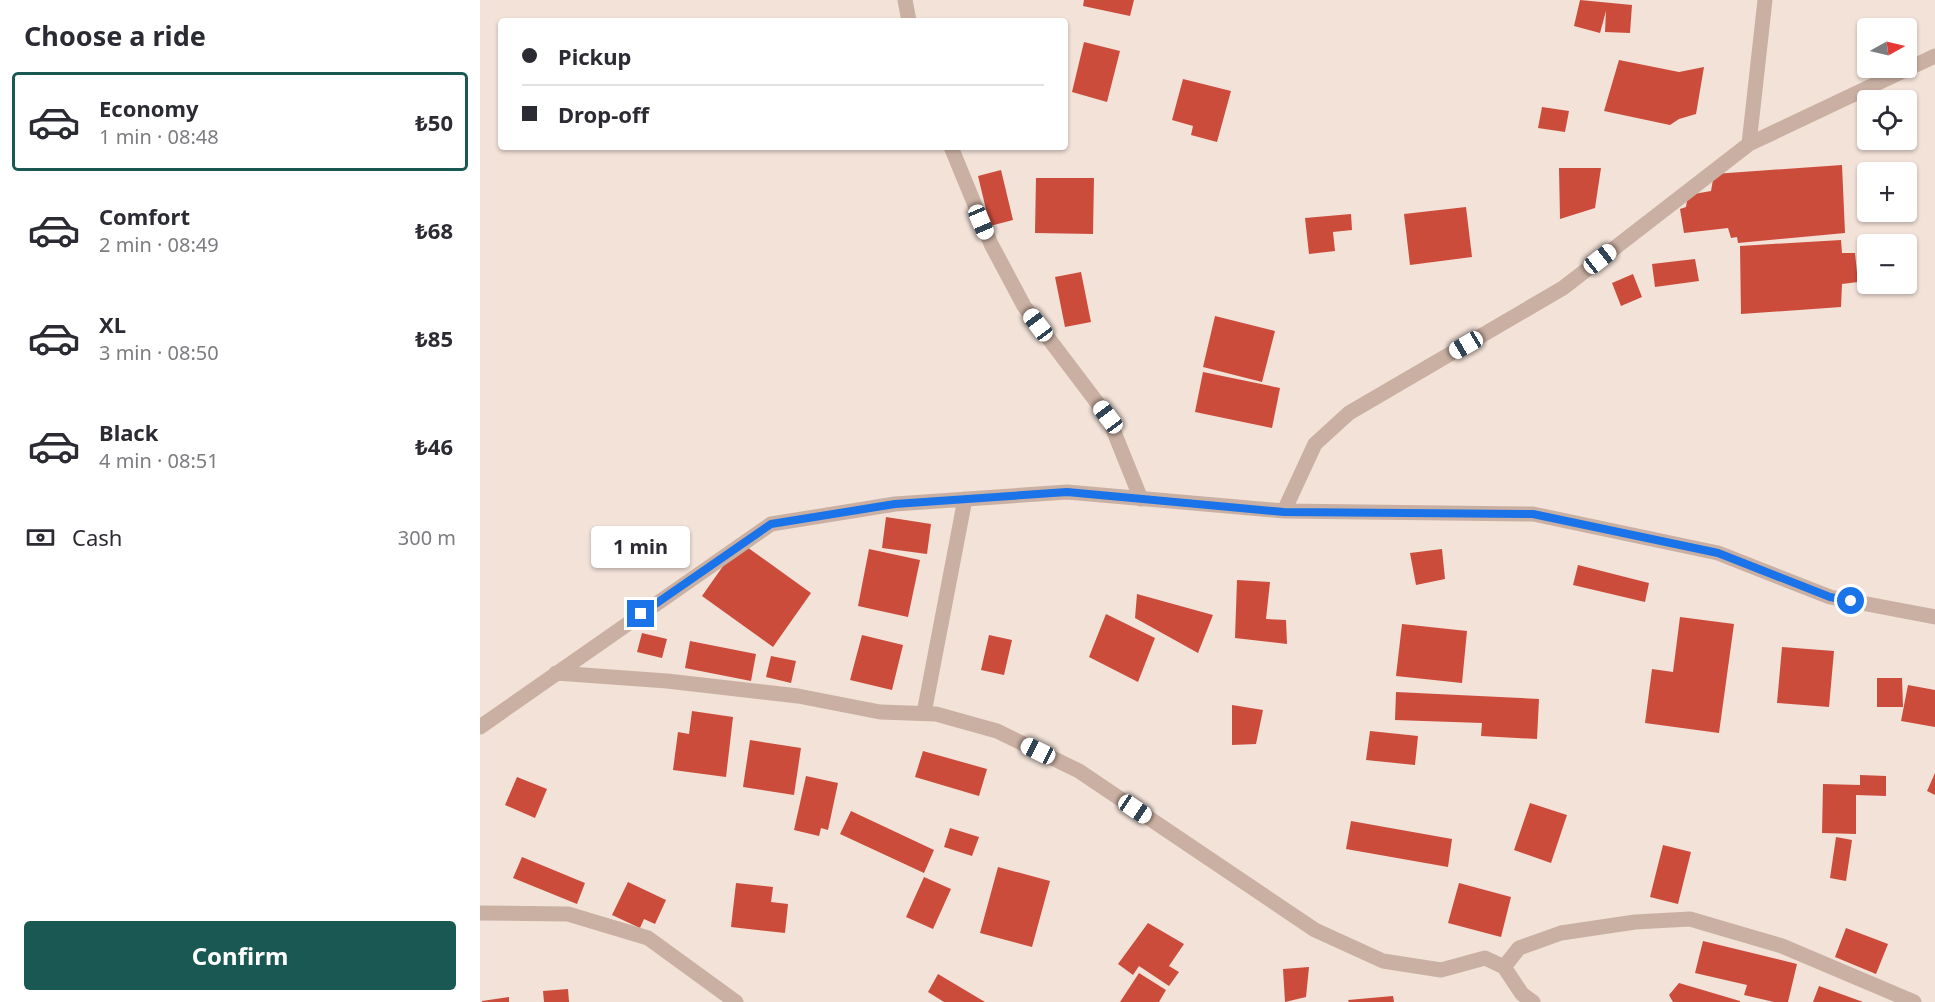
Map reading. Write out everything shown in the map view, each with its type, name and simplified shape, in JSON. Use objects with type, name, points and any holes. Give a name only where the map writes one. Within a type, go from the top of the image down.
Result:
[{"type":"street","points":[[905,0],[908,18]]},
{"type":"street","points":[[1749,144],[1765,0]]},
{"type":"street","points":[[1284,512],[1315,444],[1349,413],[1563,288],[1749,144],[1935,56]]},
{"type":"street","points":[[952,150],[991,244],[1024,306],[1108,417],[1141,499]]},
{"type":"street","points":[[480,727],[771,524],[895,504],[1067,492],[1284,512],[1533,514],[1718,553],[1830,597],[1935,617]]},
{"type":"street","points":[[924,713],[966,499]]},
{"type":"street","points":[[556,673],[667,681],[798,696],[880,712],[936,714],[997,731],[1079,771],[1315,930],[1383,961],[1441,970],[1485,958],[1504,967],[1522,994],[1533,1002]]},
{"type":"street","points":[[480,913],[568,914],[648,938],[736,1002]]},
{"type":"street","points":[[1504,967],[1519,948],[1561,933],[1635,922],[1690,919],[1782,946],[1914,1002]]},
{"type":"building","points":[[1084,0],[1134,0],[1130,16],[1083,6]]},
{"type":"building","points":[[1580,0],[1632,5],[1630,33],[1605,32],[1606,11],[1600,33],[1574,26]]},
{"type":"building","points":[[1084,42],[1120,51],[1107,102],[1072,92]]},
{"type":"building","points":[[1619,60],[1679,72],[1704,67],[1696,114],[1679,119],[1670,125],[1604,111]]},
{"type":"building","points":[[1183,79],[1231,91],[1217,142],[1191,135],[1193,126],[1172,120]]},
{"type":"building","points":[[1542,107],[1569,111],[1565,132],[1538,128]]},
{"type":"building","points":[[1842,165],[1845,233],[1738,243],[1737,237],[1731,238],[1728,228],[1684,233],[1680,209],[1686,207],[1688,195],[1711,191],[1714,174]]},
{"type":"building","points":[[1559,168],[1601,168],[1595,208],[1560,219]]},
{"type":"building","points":[[1001,170],[1013,220],[990,226],[978,176]]},
{"type":"building","points":[[1036,178],[1094,178],[1093,234],[1035,233]]},
{"type":"building","points":[[1466,207],[1472,257],[1410,265],[1404,214]]},
{"type":"building","points":[[1351,214],[1352,230],[1333,232],[1335,251],[1309,254],[1305,218]]},
{"type":"building","points":[[1841,240],[1842,253],[1855,253],[1857,282],[1842,284],[1841,307],[1741,314],[1740,246]]},
{"type":"building","points":[[1695,259],[1699,281],[1655,287],[1652,264]]},
{"type":"building","points":[[1081,272],[1091,322],[1065,327],[1055,277]]},
{"type":"building","points":[[1633,274],[1642,297],[1621,306],[1612,283]]},
{"type":"building","points":[[1215,316],[1275,331],[1262,382],[1203,367]]},
{"type":"building","points":[[1203,372],[1280,388],[1272,428],[1195,412]]},
{"type":"building","points":[[886,517],[931,524],[927,554],[882,548]]},
{"type":"building","points":[[740,542],[811,593],[773,647],[702,596]]},
{"type":"building","points":[[869,549],[920,560],[908,617],[858,606]]},
{"type":"building","points":[[1442,549],[1445,579],[1416,585],[1410,553]]},
{"type":"building","points":[[1578,565],[1649,583],[1645,602],[1573,585]]},
{"type":"building","points":[[1237,580],[1270,582],[1266,619],[1286,620],[1287,644],[1235,638]]},
{"type":"building","points":[[1137,594],[1213,615],[1198,653],[1135,618]]},
{"type":"building","points":[[1106,614],[1155,638],[1138,682],[1089,657]]},
{"type":"building","points":[[1680,617],[1734,624],[1719,733],[1645,723],[1652,669],[1673,672]]},
{"type":"building","points":[[1402,624],[1467,631],[1462,683],[1396,676]]},
{"type":"building","points":[[642,633],[667,639],[662,658],[637,652]]},
{"type":"building","points":[[862,635],[903,645],[892,690],[850,680]]},
{"type":"building","points":[[989,635],[1012,640],[1004,675],[981,670]]},
{"type":"building","points":[[690,641],[756,654],[751,681],[685,668]]},
{"type":"building","points":[[1782,647],[1834,651],[1829,707],[1777,703]]},
{"type":"building","points":[[771,656],[796,661],[791,683],[766,677]]},
{"type":"building","points":[[1877,678],[1902,678],[1903,707],[1877,707]]},
{"type":"building","points":[[1908,685],[1935,690],[1935,727],[1901,721]]},
{"type":"building","points":[[1396,692],[1539,699],[1537,739],[1481,736],[1482,723],[1395,720]]},
{"type":"building","points":[[1232,705],[1263,710],[1256,744],[1232,745]]},
{"type":"building","points":[[692,711],[733,717],[726,777],[673,770],[678,732],[689,734]]},
{"type":"building","points":[[1370,731],[1418,736],[1415,765],[1366,760]]},
{"type":"building","points":[[750,740],[801,748],[794,795],[743,787]]},
{"type":"building","points":[[923,751],[987,769],[979,796],[915,777]]},
{"type":"building","points":[[1935,773],[1935,795],[1927,791]]},
{"type":"building","points":[[1860,775],[1886,776],[1886,796],[1856,795],[1856,834],[1822,833],[1823,784],[1860,785]]},
{"type":"building","points":[[806,776],[838,783],[828,830],[821,828],[819,836],[794,830]]},
{"type":"building","points":[[517,777],[547,789],[535,818],[505,805]]},
{"type":"building","points":[[1530,803],[1567,815],[1551,863],[1514,850]]},
{"type":"building","points":[[851,811],[934,850],[924,873],[840,834]]},
{"type":"building","points":[[1351,821],[1452,839],[1448,867],[1346,849]]},
{"type":"building","points":[[950,828],[979,837],[972,856],[944,847]]},
{"type":"building","points":[[1836,837],[1852,840],[1846,881],[1830,878]]},
{"type":"building","points":[[1663,845],[1691,852],[1678,904],[1650,897]]},
{"type":"building","points":[[522,857],[585,883],[577,904],[513,878]]},
{"type":"building","points":[[998,867],[1050,881],[1032,947],[980,933]]},
{"type":"building","points":[[924,877],[951,889],[933,929],[906,917]]},
{"type":"building","points":[[628,882],[666,900],[655,924],[644,919],[640,928],[612,915]]},
{"type":"building","points":[[736,883],[773,887],[771,902],[788,904],[785,933],[731,927]]},
{"type":"building","points":[[1459,883],[1511,897],[1501,937],[1448,923]]},
{"type":"building","points":[[1148,923],[1184,944],[1169,966],[1179,972],[1169,986],[1139,966],[1133,975],[1118,964]]},
{"type":"building","points":[[1846,928],[1888,944],[1876,974],[1835,957]]},
{"type":"building","points":[[1703,941],[1797,964],[1788,1002],[1774,1002],[1744,995],[1747,985],[1695,973]]},
{"type":"building","points":[[1309,967],[1306,997],[1285,1002],[1283,969]]},
{"type":"building","points":[[1139,973],[1166,990],[1159,1002],[1120,1002]]},
{"type":"building","points":[[938,974],[985,1002],[944,1002],[928,992]]},
{"type":"building","points":[[1679,983],[1740,1002],[1673,1002],[1669,995]]},
{"type":"building","points":[[1819,986],[1863,1002],[1813,1002]]},
{"type":"building","points":[[568,989],[569,1002],[544,1002],[543,991]]},
{"type":"building","points":[[1393,996],[1394,1002],[1349,1002],[1348,1000]]},
{"type":"building","points":[[509,997],[509,1002],[482,1002],[482,1001]]},
{"type":"route","points":[[641,614],[771,524],[895,504],[1067,492],[1284,512],[1533,514],[1718,553],[1830,597],[1851,601]]}]
